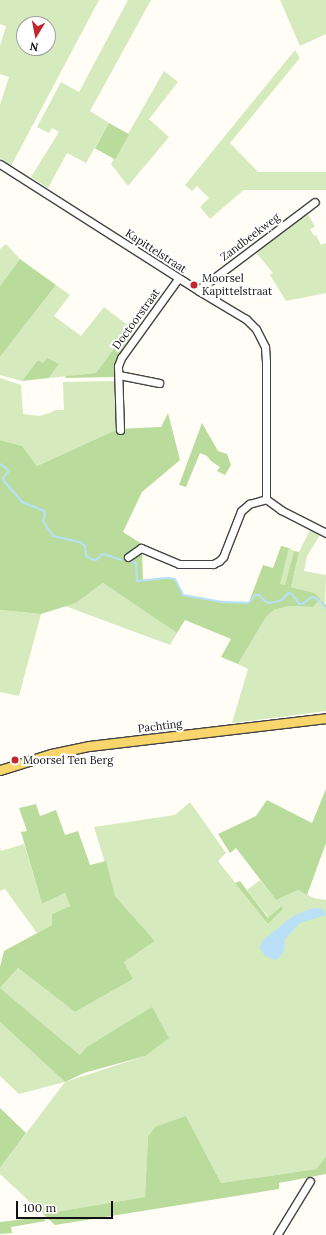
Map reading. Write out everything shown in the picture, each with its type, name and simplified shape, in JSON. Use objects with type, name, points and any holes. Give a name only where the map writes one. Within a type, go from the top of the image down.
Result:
[{"type":"main road","name":"Pachting","points":[[0,770],[51,754],[89,746],[326,718]]},
{"type":"street","name":"Kapittelstraat","points":[[0,164],[198,292],[246,319],[256,329],[265,347],[266,499]]},
{"type":"street","name":"Zandbeekweg","points":[[198,292],[202,287],[315,202]]},
{"type":"street","name":"Doctoorstraat","points":[[120,430],[118,366],[121,358],[178,279]]},
{"type":"street","points":[[119,374],[159,383]]},
{"type":"street","points":[[128,557],[141,548],[179,564],[213,564],[223,557],[241,511],[249,504],[266,499],[281,510],[326,533]]},
{"type":"street","points":[[277,1235],[310,1181]]},
{"type":"green space","points":[[0,0],[99,0],[11,166],[0,158],[0,105],[9,77],[0,74],[0,46],[6,26],[0,24]]},
{"type":"green space","points":[[128,0],[151,0],[90,111],[109,123],[86,163],[67,153],[48,188],[31,177],[59,132],[52,128],[49,133],[37,127],[61,82],[79,92]]},
{"type":"green space","points":[[280,0],[326,0],[326,34],[300,46]]},
{"type":"green space","points":[[295,50],[300,58],[230,143],[261,175],[210,219],[200,207],[209,198],[197,186],[192,191],[185,185]]},
{"type":"green space","points":[[164,71],[178,82],[149,119],[169,137],[128,186],[111,164]]},
{"type":"green space","points":[[109,123],[129,134],[115,160],[95,148]]},
{"type":"green space","points":[[235,172],[326,172],[326,190],[235,190]]},
{"type":"green space","points":[[306,210],[315,227],[310,229],[314,236],[316,235],[321,245],[326,243],[326,293],[286,301],[270,275],[273,273],[254,250]]},
{"type":"green space","points":[[6,244],[20,259],[0,286],[0,249]]},
{"type":"green space","points":[[20,259],[56,285],[0,357],[0,286]]},
{"type":"green space","points":[[56,285],[70,295],[54,316],[81,336],[104,307],[130,327],[127,332],[134,337],[125,350],[117,344],[96,373],[49,378],[59,364],[43,363],[38,360],[22,381],[0,375],[0,357]]},
{"type":"green space","points":[[117,344],[125,350],[115,377],[65,378],[66,376],[96,373]]},
{"type":"green space","points":[[47,358],[59,364],[49,378],[22,381],[38,360],[43,363]]},
{"type":"green space","points":[[0,378],[21,385],[23,414],[39,416],[55,410],[64,410],[63,382],[115,381],[118,429],[37,466],[22,446],[0,440]]},
{"type":"green space","points":[[168,413],[180,460],[142,492],[123,532],[145,546],[142,552],[143,581],[168,578],[175,579],[183,595],[222,602],[249,602],[263,565],[273,568],[281,546],[289,548],[280,584],[285,585],[294,551],[299,552],[291,587],[315,593],[326,605],[326,608],[320,600],[313,607],[289,606],[274,610],[266,617],[238,664],[221,657],[231,639],[185,620],[177,633],[103,583],[76,603],[41,614],[0,610],[0,440],[22,446],[37,466],[118,429],[161,427]]},
{"type":"green space","points":[[202,423],[218,451],[227,454],[231,465],[225,475],[217,471],[220,467],[211,461],[207,456],[200,453],[186,487],[179,485]]},
{"type":"green space","points":[[310,530],[320,535],[307,556],[304,571],[326,575],[325,604],[315,593],[291,587],[299,552]]},
{"type":"green space","points":[[289,548],[294,551],[285,586],[279,584]]},
{"type":"green space","points":[[103,583],[177,633],[170,645],[65,606],[76,603]]},
{"type":"green space","points":[[320,600],[326,608],[326,711],[232,723],[248,669],[238,664],[266,617],[274,610],[289,606],[313,607]]},
{"type":"green space","points":[[0,610],[41,614],[19,696],[0,692]]},
{"type":"green space","points":[[326,789],[326,843],[307,895],[298,890],[276,900],[236,848],[230,853],[218,834],[256,816],[267,800],[312,823]]},
{"type":"green space","points":[[190,802],[226,853],[218,861],[268,924],[283,909],[280,906],[269,918],[247,890],[260,880],[276,900],[298,890],[314,898],[326,900],[326,1157],[316,1169],[221,1183],[186,1116],[148,1137],[145,1197],[43,1214],[0,1174],[0,1168],[65,1082],[145,1056],[80,1055],[0,988],[18,968],[75,1012],[133,979],[124,962],[155,941],[115,896],[94,827],[175,815]]},
{"type":"green space","points":[[36,804],[40,816],[56,810],[65,835],[78,831],[90,865],[106,861],[115,896],[155,941],[124,962],[133,979],[75,1012],[18,968],[0,988],[0,967],[4,951],[52,925],[52,914],[70,906],[65,893],[42,904],[21,832],[27,831],[19,808]]},
{"type":"green space","points":[[24,844],[42,904],[65,893],[70,906],[52,914],[52,925],[37,933],[5,889],[0,891],[0,847],[1,851]]},
{"type":"green space","points":[[240,881],[268,918],[281,906],[283,909],[268,924],[235,883]]},
{"type":"green space","points":[[0,988],[80,1055],[87,1047],[152,1007],[169,1038],[145,1056],[84,1073],[65,1082],[0,1022]]},
{"type":"green space","points":[[0,1022],[65,1082],[19,1094],[0,1076]]},
{"type":"green space","points":[[0,1108],[26,1133],[0,1168]]},
{"type":"green space","points":[[186,1116],[221,1183],[316,1169],[326,1157],[326,1174],[279,1183],[279,1189],[55,1225],[43,1214],[145,1197],[148,1137],[155,1127]]},
{"type":"green space","points":[[42,1217],[46,1221],[11,1227],[12,1233],[0,1234],[0,1222]]},
{"type":"water","points":[[310,909],[323,909],[326,915],[300,923],[285,939],[284,951],[279,958],[275,960],[265,956],[260,948],[262,941],[293,916]]},
{"type":"waterway","points":[[0,464],[6,468],[8,472],[3,478],[4,481],[22,502],[44,511],[45,514],[43,521],[53,536],[80,542],[85,546],[86,556],[91,559],[96,560],[103,554],[121,560]]},
{"type":"waterway","points":[[130,561],[136,563],[137,581],[168,578],[175,579],[183,595],[222,602],[247,603],[250,602],[255,595],[259,595],[266,602],[271,603],[282,600],[288,593],[292,594],[299,604],[302,604],[312,597],[316,598],[326,608]]},
{"type":"place","name":"Moorsel Kapittelstraat","points":[[194,285]]},
{"type":"place","name":"Moorsel Ten Berg","points":[[15,760]]}]
